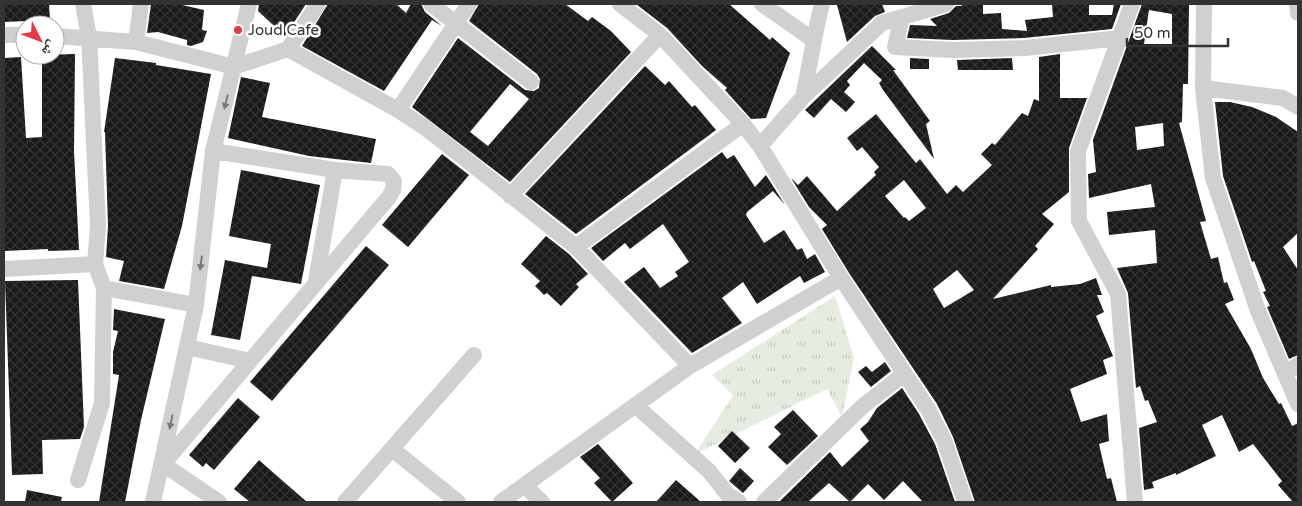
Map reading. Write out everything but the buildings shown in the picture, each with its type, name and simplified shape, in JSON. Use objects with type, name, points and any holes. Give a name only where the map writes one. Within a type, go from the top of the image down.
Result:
[{"type":"street","points":[[78,480],[102,403],[104,288],[95,264],[98,226],[89,37],[83,4]]},
{"type":"street","points":[[136,42],[141,4]]},
{"type":"street","points":[[153,502],[196,305],[213,151],[249,4]]},
{"type":"street","points":[[65,36],[136,42],[234,67],[288,49],[318,4]]},
{"type":"street","points":[[432,4],[531,82]]},
{"type":"street","points":[[398,110],[455,22],[469,4]]},
{"type":"street","points":[[620,4],[660,35],[743,124],[760,146],[841,278],[928,409],[944,440],[965,502]]},
{"type":"street","points":[[762,4],[812,39]]},
{"type":"street","points":[[803,96],[813,52],[812,39],[822,4]]},
{"type":"street","points":[[760,146],[803,96],[882,23],[946,4]]},
{"type":"street","points":[[1132,4],[1078,152],[1079,221],[1118,294],[1136,502]]},
{"type":"street","points":[[1204,4],[1203,88],[1213,178],[1258,311],[1291,369],[1298,404]]},
{"type":"street","points":[[1297,4],[1298,13]]},
{"type":"street","points":[[902,17],[895,47],[953,50],[1025,48],[1120,38]]},
{"type":"street","points":[[510,196],[660,35]]},
{"type":"street","points":[[288,49],[398,110],[424,127],[576,247],[690,366]]},
{"type":"street","points":[[1203,88],[1283,98],[1298,107]]},
{"type":"street","points":[[576,247],[743,124]]},
{"type":"street","points":[[162,464],[393,190],[394,181],[388,174],[335,170],[213,151]]},
{"type":"street","points":[[316,283],[335,170]]},
{"type":"street","points":[[4,269],[95,264]]},
{"type":"street","points":[[501,502],[690,366],[841,278]]},
{"type":"street","points":[[104,288],[196,305]]},
{"type":"street","points":[[187,348],[250,361]]},
{"type":"street","points":[[345,502],[474,355]]},
{"type":"street","points":[[764,502],[864,406],[904,374]]},
{"type":"street","points":[[635,405],[709,471],[728,495],[739,502]]},
{"type":"street","points":[[392,448],[458,502]]},
{"type":"street","points":[[162,464],[219,502]]},
{"type":"street","points":[[525,486],[542,502]]},
{"type":"green space","points":[[835,296],[854,358],[842,417],[827,389],[695,454],[733,395],[712,375]]},
{"type":"place","name":"Joud Cafe","points":[[238,30]]}]
